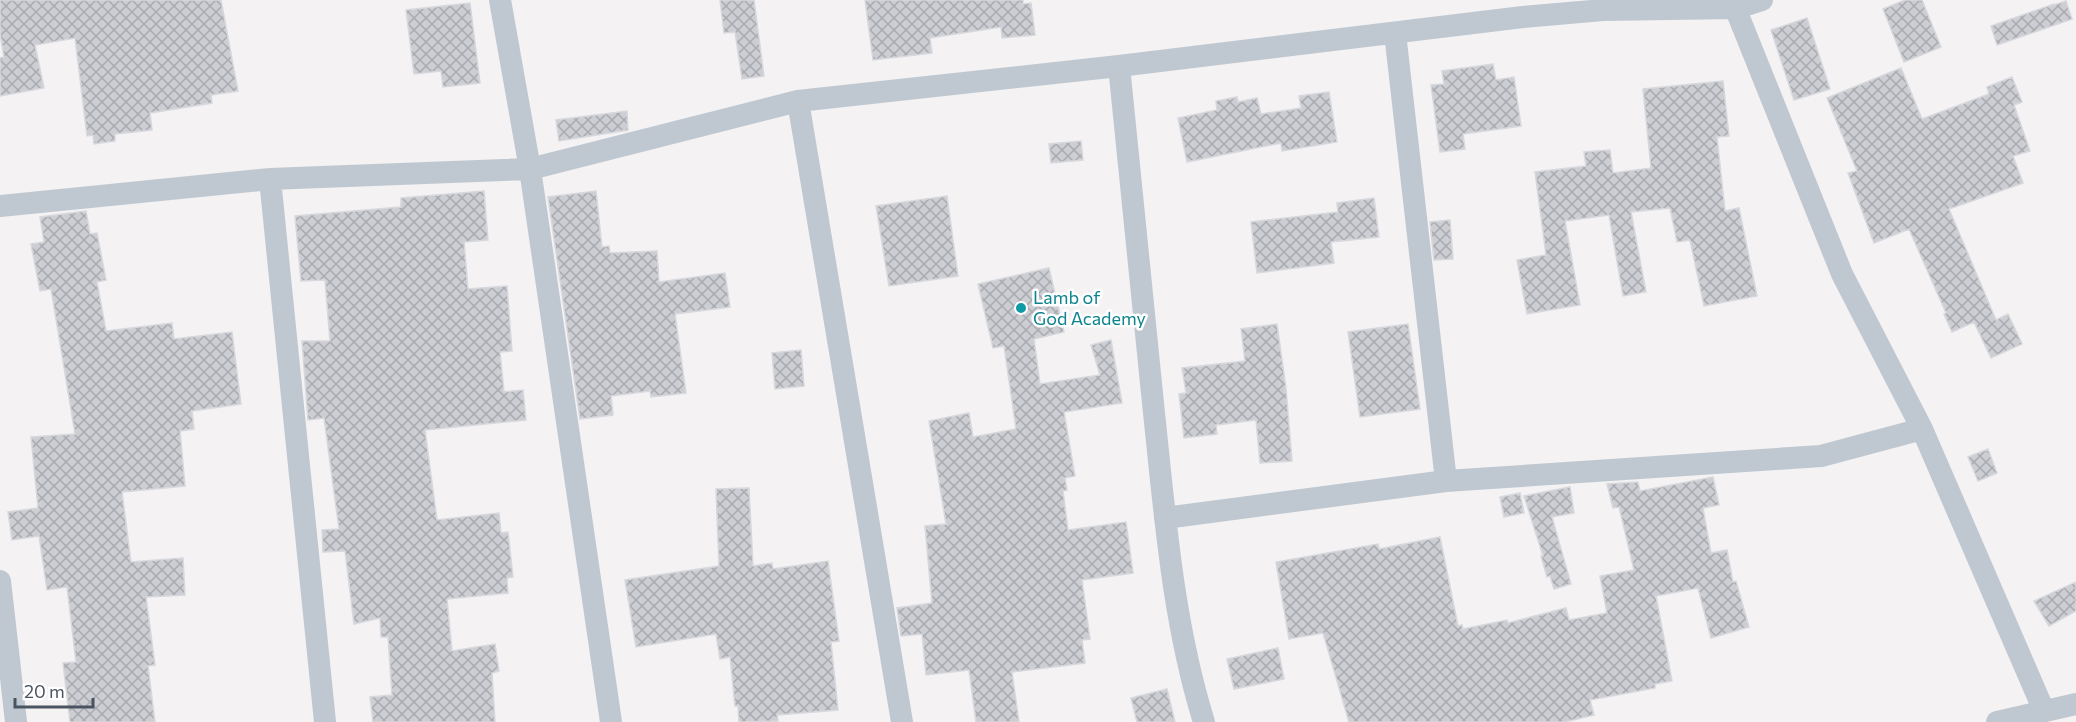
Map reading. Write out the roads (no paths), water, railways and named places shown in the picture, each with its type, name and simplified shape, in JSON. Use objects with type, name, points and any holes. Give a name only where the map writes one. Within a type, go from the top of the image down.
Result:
[{"type":"street","points":[[500,0],[530,169],[611,722]]},
{"type":"street","points":[[0,206],[270,179],[530,169],[798,101],[1603,9],[1735,4],[1762,0]]},
{"type":"street","points":[[1735,4],[1842,274],[1922,429],[2044,711]]},
{"type":"street","points":[[1395,33],[1446,481]]},
{"type":"street","points":[[1119,66],[1165,518],[1184,638],[1195,692],[1204,722]]},
{"type":"street","points":[[798,101],[902,722]]},
{"type":"street","points":[[270,179],[325,722]]},
{"type":"street","points":[[1165,518],[1446,481],[1821,456],[1922,429]]},
{"type":"street","points":[[0,581],[15,722]]},
{"type":"street","points":[[1997,722],[2076,704]]},
{"type":"place","name":"Lamb of God Academy","points":[[1021,308]]}]
